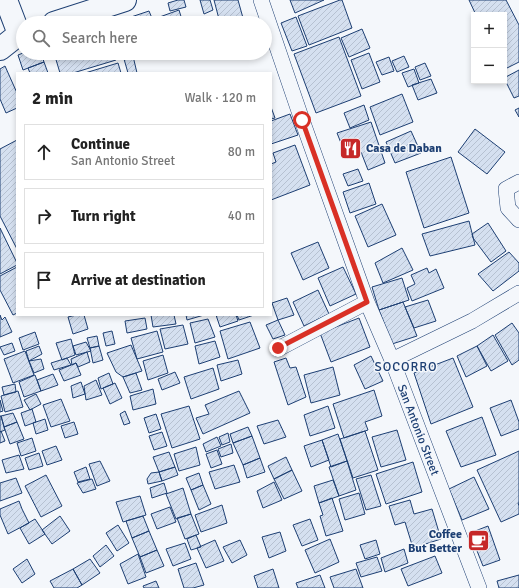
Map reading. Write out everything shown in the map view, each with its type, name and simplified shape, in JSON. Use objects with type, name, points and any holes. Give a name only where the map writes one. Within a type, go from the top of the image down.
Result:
[{"type":"main road","points":[[6,0],[16,23]]},
{"type":"main road","points":[[76,16],[125,0]]},
{"type":"main road","points":[[0,49],[16,38]]},
{"type":"street","name":"San Antonio Street","points":[[261,0],[266,16]]},
{"type":"street","name":"San Antonio Street","points":[[272,32],[367,302],[392,360],[479,588]]},
{"type":"street","points":[[519,182],[506,189],[508,208],[519,220]]},
{"type":"street","points":[[392,360],[472,321],[519,293]]},
{"type":"street","points":[[278,348],[367,302]]},
{"type":"building","points":[[184,0],[186,7],[170,11],[168,3]]},
{"type":"building","points":[[200,0],[210,0],[213,10],[204,14]]},
{"type":"building","points":[[214,0],[238,0],[242,16],[218,16]]},
{"type":"building","points":[[290,0],[324,0],[295,13]]},
{"type":"building","points":[[342,0],[352,28],[309,45],[298,16]]},
{"type":"building","points":[[469,0],[506,0],[519,25],[519,62],[507,68],[507,12],[475,12]]},
{"type":"building","points":[[179,10],[181,16],[162,16]]},
{"type":"building","points":[[149,11],[151,16],[134,16]]},
{"type":"building","points":[[296,17],[307,46],[292,51],[281,23]]},
{"type":"building","points":[[362,29],[370,48],[349,57],[341,38]]},
{"type":"building","points":[[339,37],[361,96],[316,113],[294,54]]},
{"type":"building","points":[[369,53],[380,82],[362,89],[351,60]]},
{"type":"building","points":[[404,56],[409,67],[397,72],[392,61]]},
{"type":"building","points":[[389,57],[394,71],[382,75],[376,62]]},
{"type":"building","points":[[20,60],[43,60],[44,62],[23,70]]},
{"type":"building","points":[[56,60],[116,60],[76,72],[60,72]]},
{"type":"building","points":[[124,60],[134,60],[137,72],[128,72]]},
{"type":"building","points":[[44,62],[48,72],[30,72],[28,68]]},
{"type":"building","points":[[118,63],[121,72],[88,72]]},
{"type":"building","points":[[425,63],[431,76],[420,80],[415,67]]},
{"type":"building","points":[[5,66],[16,91],[16,108],[6,113],[0,99],[0,69]]},
{"type":"building","points":[[414,69],[419,83],[408,87],[402,73]]},
{"type":"building","points":[[519,70],[519,96],[514,98],[507,84],[507,76]]},
{"type":"building","points":[[431,79],[437,93],[418,100],[412,85]]},
{"type":"building","points":[[402,94],[413,122],[380,135],[370,107]]},
{"type":"building","points":[[364,105],[369,120],[350,128],[344,113]]},
{"type":"building","points":[[519,108],[519,117],[515,110]]},
{"type":"building","points":[[272,110],[275,118],[272,119]]},
{"type":"building","points":[[290,114],[298,135],[272,144],[272,121]]},
{"type":"building","points":[[371,122],[385,163],[368,170],[361,152],[347,158],[337,133]]},
{"type":"building","points":[[475,129],[505,152],[487,174],[458,152]]},
{"type":"building","points":[[411,131],[421,153],[395,163],[386,142]]},
{"type":"building","points":[[16,141],[16,247],[0,216],[0,149]]},
{"type":"building","points":[[295,145],[310,185],[272,200],[272,164],[276,162],[273,153]]},
{"type":"building","points":[[451,157],[469,213],[424,228],[406,172]]},
{"type":"building","points":[[358,169],[363,181],[348,186],[343,174]]},
{"type":"building","points":[[369,183],[376,204],[350,213],[343,192]]},
{"type":"building","points":[[382,204],[396,235],[368,247],[355,216]]},
{"type":"building","points":[[469,221],[475,245],[430,256],[422,234]]},
{"type":"building","points":[[488,223],[506,251],[491,262],[473,238],[472,234]]},
{"type":"building","points":[[0,228],[16,261],[16,266],[0,274]]},
{"type":"building","points":[[318,242],[329,268],[303,280],[291,253]]},
{"type":"building","points":[[402,248],[413,270],[383,283],[375,263]]},
{"type":"building","points":[[509,252],[519,263],[519,271],[493,291],[478,274]]},
{"type":"building","points":[[343,267],[356,294],[330,306],[318,278]]},
{"type":"building","points":[[16,268],[16,314],[13,315],[0,290],[0,276]]},
{"type":"building","points":[[427,268],[429,273],[436,269],[444,288],[412,301],[407,288],[415,284],[411,275]]},
{"type":"building","points":[[402,278],[409,300],[379,310],[372,287]]},
{"type":"building","points":[[318,290],[329,314],[304,326],[293,302]]},
{"type":"building","points":[[287,298],[294,315],[278,320],[272,303]]},
{"type":"building","points":[[428,300],[436,321],[414,328],[405,307]]},
{"type":"building","points":[[403,302],[417,336],[392,344],[379,310]]},
{"type":"building","points":[[0,315],[2,320],[5,317],[12,332],[0,337]]},
{"type":"building","points":[[84,316],[88,329],[73,334],[68,317]]},
{"type":"building","points":[[151,316],[174,316],[176,324],[153,327]]},
{"type":"building","points":[[186,316],[201,316],[187,320]]},
{"type":"building","points":[[216,316],[236,316],[238,321],[220,327]]},
{"type":"building","points":[[237,316],[251,316],[239,320]]},
{"type":"building","points":[[145,318],[147,329],[127,333],[125,321]]},
{"type":"building","points":[[359,318],[370,347],[331,362],[320,333]]},
{"type":"building","points":[[208,319],[215,337],[195,343],[190,323]]},
{"type":"building","points":[[278,320],[285,335],[273,339],[266,325]]},
{"type":"building","points":[[250,322],[260,348],[228,359],[220,331]]},
{"type":"building","points":[[512,323],[519,333],[519,360],[512,365],[495,335]]},
{"type":"building","points":[[183,325],[188,344],[165,349],[160,329]]},
{"type":"building","points":[[112,331],[115,344],[106,346],[103,333]]},
{"type":"building","points":[[157,331],[163,352],[137,359],[131,338]]},
{"type":"building","points":[[35,332],[39,344],[23,350],[19,338]]},
{"type":"building","points":[[493,335],[508,361],[491,371],[477,346]]},
{"type":"building","points":[[97,336],[99,346],[90,348],[87,338]]},
{"type":"building","points":[[71,339],[75,355],[62,360],[56,343]]},
{"type":"building","points":[[215,341],[220,357],[199,364],[195,346]]},
{"type":"building","points":[[86,342],[91,351],[76,355],[73,346]]},
{"type":"building","points":[[12,343],[15,351],[4,355],[0,347]]},
{"type":"building","points":[[131,345],[142,371],[123,377],[116,372],[107,353]]},
{"type":"building","points":[[39,346],[42,354],[29,361],[26,351]]},
{"type":"building","points":[[99,346],[103,360],[93,363],[90,348]]},
{"type":"building","points":[[477,346],[487,366],[466,377],[457,356]]},
{"type":"building","points":[[25,351],[34,375],[13,383],[4,359]]},
{"type":"building","points":[[87,352],[90,362],[78,367],[76,363],[72,365],[71,359]]},
{"type":"building","points":[[163,355],[168,373],[148,380],[143,361]]},
{"type":"building","points":[[371,356],[383,381],[365,389],[354,365]]},
{"type":"building","points":[[67,358],[71,365],[54,370],[51,363]]},
{"type":"building","points":[[286,358],[290,368],[296,367],[306,397],[288,405],[274,362]]},
{"type":"building","points":[[453,358],[473,407],[431,424],[414,373]]},
{"type":"building","points":[[41,359],[44,369],[34,373],[29,361]]},
{"type":"building","points":[[238,360],[242,374],[221,381],[217,365]]},
{"type":"building","points":[[76,363],[81,375],[64,381],[59,370]]},
{"type":"building","points":[[333,367],[340,395],[311,403],[304,375]]},
{"type":"building","points":[[213,368],[219,389],[191,399],[184,377]]},
{"type":"building","points":[[175,372],[180,383],[162,390],[158,379]]},
{"type":"building","points":[[109,373],[113,384],[101,389],[98,378]]},
{"type":"building","points":[[136,373],[142,390],[130,393],[123,377]]},
{"type":"building","points":[[53,374],[58,385],[41,391],[37,380]]},
{"type":"building","points":[[35,375],[41,391],[24,397],[19,382]]},
{"type":"building","points":[[96,380],[102,395],[86,400],[84,386]]},
{"type":"building","points":[[81,382],[85,394],[73,398],[71,386]]},
{"type":"building","points":[[115,383],[122,398],[110,404],[103,388]]},
{"type":"building","points":[[15,384],[16,392],[4,395],[2,387]]},
{"type":"building","points":[[153,389],[156,404],[133,410],[130,396]]},
{"type":"building","points":[[374,390],[382,416],[365,422],[368,430],[344,438],[333,404]]},
{"type":"building","points":[[18,391],[23,407],[5,412],[1,396]]},
{"type":"building","points":[[239,391],[250,413],[203,434],[196,418],[209,414],[205,405]]},
{"type":"building","points":[[36,394],[41,404],[30,410],[24,400]]},
{"type":"building","points":[[61,399],[70,421],[51,427],[43,405]]},
{"type":"building","points":[[0,400],[3,411],[0,412]]},
{"type":"building","points":[[511,400],[519,422],[519,429],[501,436],[490,408]]},
{"type":"building","points":[[189,406],[200,439],[172,448],[161,414]]},
{"type":"building","points":[[328,406],[335,428],[310,436],[304,415]]},
{"type":"building","points":[[32,409],[36,422],[25,426],[21,413]]},
{"type":"building","points":[[125,411],[130,423],[124,425],[120,414]]},
{"type":"building","points":[[13,413],[17,422],[4,427],[1,416]]},
{"type":"building","points":[[156,414],[161,429],[149,433],[144,418]]},
{"type":"building","points":[[0,416],[5,430],[0,432]]},
{"type":"building","points":[[482,417],[496,455],[461,467],[446,431]]},
{"type":"building","points":[[45,419],[48,430],[36,434],[33,423]]},
{"type":"building","points":[[278,420],[286,437],[264,444],[257,426]]},
{"type":"building","points":[[17,422],[24,439],[10,444],[4,427]]},
{"type":"building","points":[[74,422],[78,434],[65,438],[61,426]]},
{"type":"building","points":[[248,427],[252,436],[233,443],[230,434]]},
{"type":"building","points":[[397,430],[406,460],[381,467],[372,437]]},
{"type":"building","points":[[1,431],[5,441],[0,443],[0,432]]},
{"type":"building","points":[[365,431],[378,470],[353,478],[340,439]]},
{"type":"building","points":[[162,432],[167,446],[154,450],[149,436]]},
{"type":"building","points":[[228,433],[230,442],[222,445],[219,437]]},
{"type":"building","points":[[338,434],[347,461],[331,467],[322,440]]},
{"type":"building","points":[[252,436],[260,458],[243,465],[233,443]]},
{"type":"building","points":[[217,437],[221,446],[206,452],[203,444]]},
{"type":"building","points":[[32,438],[36,451],[21,456],[17,443]]},
{"type":"building","points":[[322,440],[329,460],[311,467],[304,446]]},
{"type":"building","points":[[231,444],[233,453],[221,457],[218,449]]},
{"type":"building","points":[[56,446],[62,460],[47,465],[42,451]]},
{"type":"building","points":[[196,447],[200,465],[179,471],[174,454]]},
{"type":"building","points":[[217,450],[222,464],[211,468],[206,454]]},
{"type":"building","points":[[519,451],[519,514],[501,522],[477,470]]},
{"type":"building","points":[[169,452],[175,467],[159,472],[153,457]]},
{"type":"building","points":[[39,453],[43,466],[29,470],[25,458]]},
{"type":"building","points":[[19,455],[24,469],[6,473],[2,460]]},
{"type":"building","points":[[286,457],[292,470],[274,479],[268,466]]},
{"type":"building","points":[[260,458],[265,472],[247,478],[243,465]]},
{"type":"building","points":[[100,461],[110,481],[97,486],[89,464]]},
{"type":"building","points":[[347,461],[356,490],[339,496],[329,467]]},
{"type":"building","points":[[413,462],[422,492],[386,504],[376,474]]},
{"type":"building","points":[[234,465],[240,482],[215,489],[209,472]]},
{"type":"building","points":[[86,467],[90,479],[78,482],[74,472]]},
{"type":"building","points":[[175,467],[178,475],[162,481],[159,472]]},
{"type":"building","points":[[292,470],[302,491],[284,499],[274,479]]},
{"type":"building","points":[[159,472],[162,481],[148,484],[147,479],[151,473]]},
{"type":"building","points":[[199,473],[203,485],[191,490],[186,478]]},
{"type":"building","points":[[46,475],[62,506],[41,517],[25,486]]},
{"type":"building","points":[[371,475],[381,506],[366,510],[356,479]]},
{"type":"building","points":[[474,477],[489,509],[462,520],[449,489]]},
{"type":"building","points":[[16,478],[22,493],[0,501],[0,483]]},
{"type":"building","points":[[92,479],[96,489],[83,493],[77,483]]},
{"type":"building","points":[[333,480],[339,496],[319,503],[314,486]]},
{"type":"building","points":[[274,482],[282,500],[263,508],[257,491]]},
{"type":"building","points":[[164,483],[167,493],[152,498],[150,488]]},
{"type":"building","points":[[203,485],[211,504],[199,510],[191,490]]},
{"type":"building","points":[[183,488],[191,514],[176,519],[166,494]]},
{"type":"building","points":[[359,493],[365,514],[345,520],[339,499]]},
{"type":"building","points":[[140,496],[146,515],[123,522],[116,502]]},
{"type":"building","points":[[332,498],[343,531],[326,536],[320,516],[323,515],[319,503]]},
{"type":"building","points":[[410,500],[414,514],[432,509],[441,539],[413,548],[405,522],[395,525],[389,506]]},
{"type":"building","points":[[19,501],[29,523],[8,534],[0,515],[0,509]]},
{"type":"building","points":[[222,505],[227,523],[201,532],[195,515]]},
{"type":"building","points":[[170,507],[176,522],[157,529],[151,514]]},
{"type":"building","points":[[191,514],[199,534],[185,539],[177,518]]},
{"type":"building","points":[[60,516],[70,531],[52,544],[42,530]]},
{"type":"building","points":[[143,516],[149,531],[132,538],[126,521]]},
{"type":"building","points":[[35,519],[45,534],[29,544],[20,528]]},
{"type":"building","points":[[310,519],[318,540],[302,546],[293,525]]},
{"type":"building","points":[[118,525],[129,543],[117,551],[106,533]]},
{"type":"building","points":[[488,526],[500,560],[483,566],[470,533]]},
{"type":"building","points":[[149,531],[157,550],[140,557],[132,538]]},
{"type":"building","points":[[280,532],[286,551],[269,558],[262,537]]},
{"type":"building","points":[[196,535],[201,547],[191,550],[187,539]]},
{"type":"building","points":[[330,539],[339,562],[315,573],[305,550]]},
{"type":"building","points":[[215,540],[224,561],[206,568],[197,548]]},
{"type":"building","points":[[240,540],[247,555],[232,563],[223,547]]},
{"type":"building","points":[[376,540],[380,554],[365,559],[360,545]]},
{"type":"building","points":[[185,543],[191,559],[173,566],[166,549]]},
{"type":"building","points":[[106,545],[114,556],[100,567],[93,556]]},
{"type":"building","points":[[404,549],[408,563],[385,572],[381,558]]},
{"type":"building","points":[[157,550],[164,566],[146,573],[140,557]]},
{"type":"building","points":[[138,554],[146,577],[128,584],[120,564]]},
{"type":"building","points":[[435,556],[442,573],[408,586],[401,569]]},
{"type":"building","points":[[377,557],[382,571],[361,577],[356,563]]},
{"type":"building","points":[[27,559],[35,574],[22,583],[13,569]]},
{"type":"building","points":[[90,559],[100,573],[82,585],[73,569]]},
{"type":"building","points":[[196,563],[204,585],[193,588],[184,588],[178,569]]},
{"type":"building","points":[[73,569],[82,585],[77,588],[54,588],[50,581]]},
{"type":"building","points":[[273,569],[279,588],[258,588],[254,576]]},
{"type":"building","points":[[356,569],[363,588],[334,588],[330,577]]},
{"type":"building","points":[[320,575],[325,588],[298,588],[296,583]]},
{"type":"building","points":[[519,575],[519,588],[499,588],[497,581]]},
{"type":"building","points":[[156,581],[159,588],[144,588],[143,586]]},
{"type":"place","name":"Casa de Daban","points":[[350,148]]},
{"type":"place","name":"Coffee But Better","points":[[478,541]]},
{"type":"district","name":"SOCORRO","points":[[406,367]]},
{"type":"route","points":[[278,348],[367,302],[302,120]]}]
